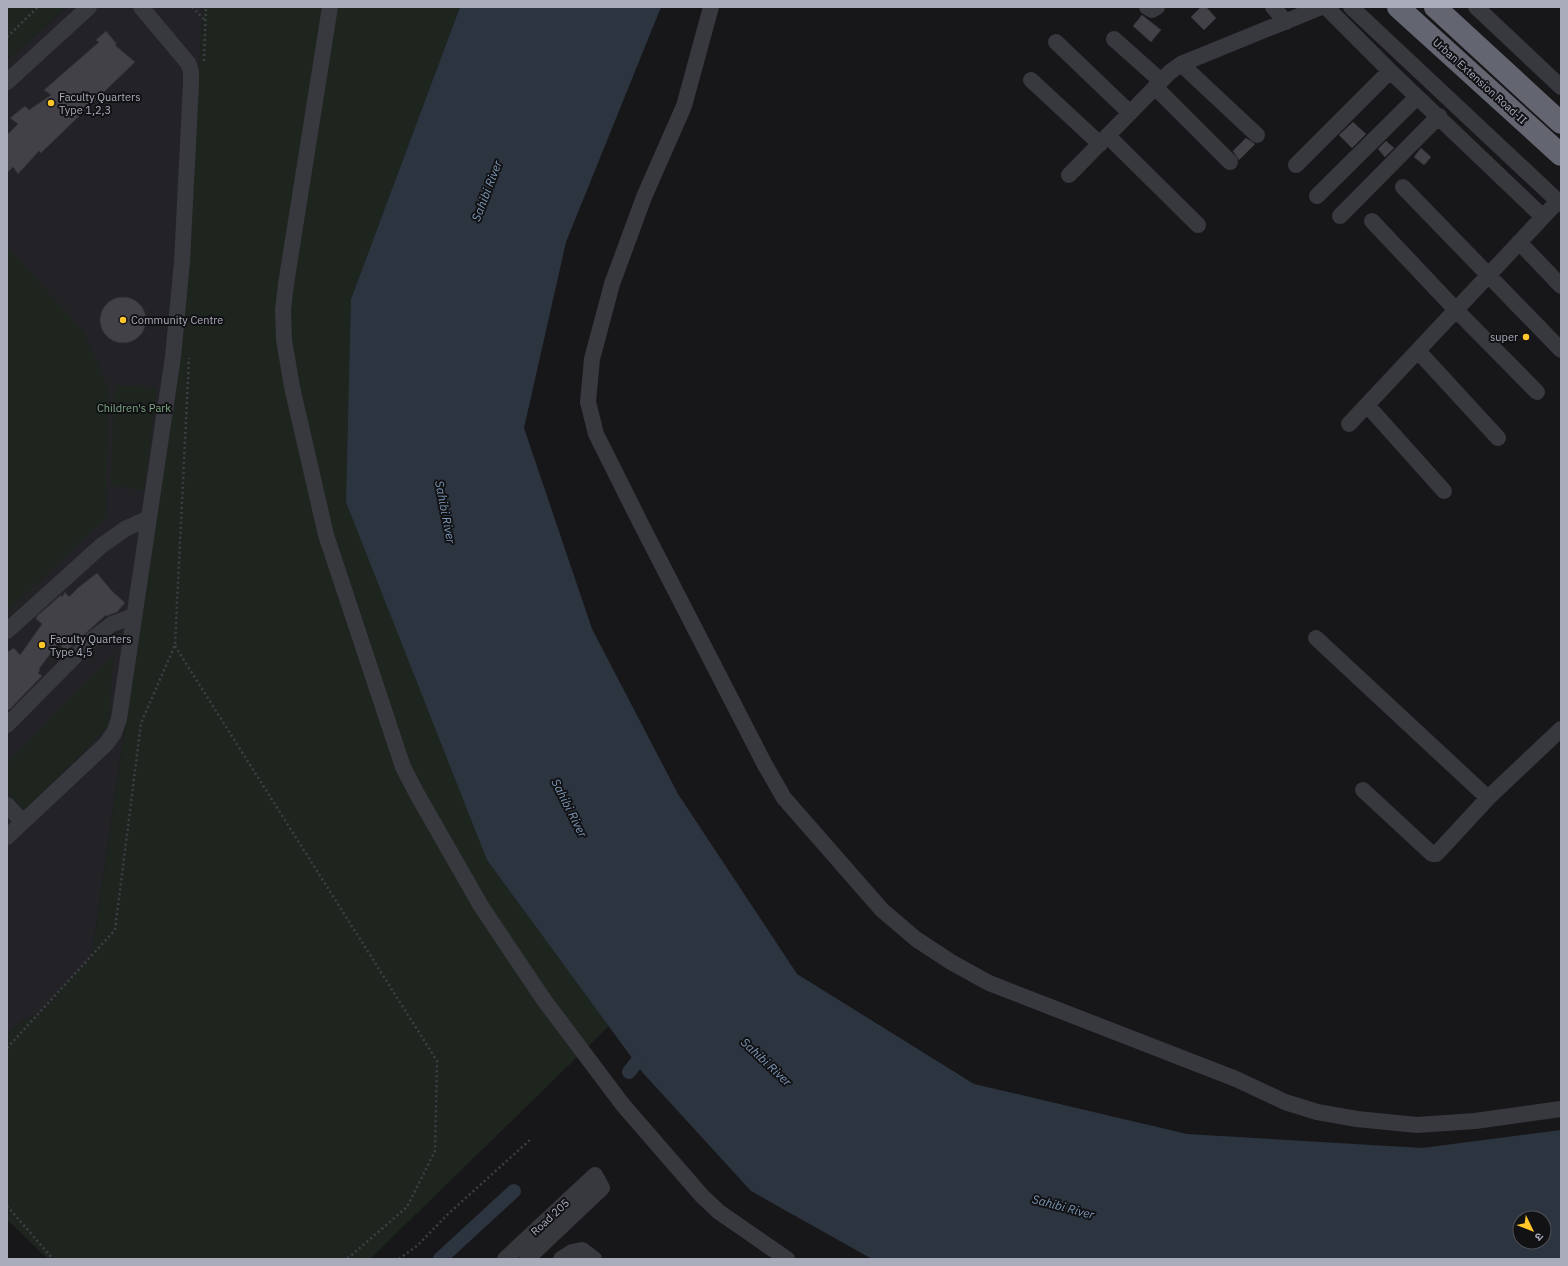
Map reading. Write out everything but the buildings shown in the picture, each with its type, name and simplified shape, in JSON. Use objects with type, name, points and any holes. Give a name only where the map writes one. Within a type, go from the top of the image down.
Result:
[{"type":"highway","name":"Urban Extension Road-II","points":[[1398,7],[1561,155]]},
{"type":"highway","name":"Urban Extension Road-II","points":[[1435,7],[1561,124]]},
{"type":"street","points":[[7,82],[90,7]]},
{"type":"street","points":[[7,837],[106,744],[114,732],[119,719],[173,357],[182,262],[191,84],[191,71],[185,59],[141,7]]},
{"type":"street","points":[[330,7],[286,284],[283,310],[284,340],[292,387],[326,535],[404,767],[430,817],[481,906],[544,1000],[623,1105],[702,1196],[725,1216],[787,1259]]},
{"type":"street","points":[[711,7],[684,106],[644,197],[612,284],[592,359],[588,402],[596,434],[765,765],[784,798],[882,910],[916,939],[951,962],[989,983],[1236,1079],[1285,1102],[1317,1112],[1357,1119],[1417,1125],[1475,1122],[1561,1109]]},
{"type":"street","points":[[1146,7],[1152,10],[1157,7]]},
{"type":"street","points":[[1273,7],[1286,22]]},
{"type":"street","points":[[1069,175],[1158,84],[1181,64],[1321,7]]},
{"type":"street","points":[[1326,7],[1390,71],[1439,116],[1543,217]]},
{"type":"street","points":[[1349,424],[1519,242],[1559,203],[1351,7]]},
{"type":"street","points":[[1476,7],[1561,87]]},
{"type":"street","points":[[1114,39],[1230,162]]},
{"type":"street","points":[[1056,42],[1130,113]]},
{"type":"street","points":[[1181,64],[1257,136]]},
{"type":"street","points":[[1296,165],[1390,71]]},
{"type":"street","points":[[1031,80],[1104,140],[1198,226]]},
{"type":"street","points":[[1317,196],[1417,97]]},
{"type":"street","points":[[1340,216],[1439,116]]},
{"type":"street","points":[[1404,187],[1561,350]]},
{"type":"street","points":[[1372,221],[1456,310],[1537,392]]},
{"type":"street","points":[[1519,242],[1561,286]]},
{"type":"street","points":[[1418,351],[1498,438]]},
{"type":"street","points":[[1367,405],[1444,490]]},
{"type":"street","points":[[7,631],[101,546],[124,529],[149,518]]},
{"type":"street","points":[[7,725],[91,640],[112,624],[134,616]]},
{"type":"street","points":[[1316,638],[1488,798]]},
{"type":"street","points":[[1363,790],[1432,854],[1436,854],[1488,798],[1561,729]]},
{"type":"street","points":[[7,805],[23,822]]},
{"type":"street","name":"Road 205","points":[[505,1259],[598,1182],[527,1259]]},
{"type":"street","points":[[562,1259],[572,1252],[582,1250],[594,1259]]},
{"type":"path","points":[[7,37],[38,7]]},
{"type":"path","points":[[192,7],[206,20],[206,7]]},
{"type":"path","points":[[7,1048],[115,930],[141,723],[175,645],[437,1061],[435,1151],[407,1207],[347,1259]]},
{"type":"path","points":[[399,1259],[418,1245],[448,1214],[530,1139]]},
{"type":"path","points":[[7,1206],[53,1259]]},
{"type":"shaded area","points":[[67,7],[201,7],[203,10],[178,361],[92,956],[39,1014],[25,1019],[7,1035],[7,60]]},
{"type":"green space","points":[[7,7],[67,7],[7,60]]},
{"type":"green space","points":[[201,7],[460,7],[351,299],[487,860],[609,1026],[370,1259],[48,1259],[7,1220],[7,1035],[25,1019],[39,1014],[92,956],[178,361],[203,10]]},
{"type":"green space","points":[[7,246],[83,331],[109,390],[106,517],[7,612]]},
{"type":"green space","name":"Children's Park","points":[[115,385],[157,388],[144,491],[110,484]]},
{"type":"green space","points":[[114,653],[108,727],[25,811],[7,791],[7,764]]},
{"type":"water","name":"Sahibi River","points":[[460,7],[661,7],[566,242],[524,428],[592,629],[678,794],[797,974],[974,1084],[1187,1134],[1422,1148],[1561,1130],[1561,1259],[872,1259],[751,1191],[643,1073],[487,860],[346,502],[351,299]]},
{"type":"waterway","points":[[629,1072],[647,1049]]},
{"type":"waterway","points":[[440,1259],[514,1191]]},
{"type":"place","name":"Faculty Quarters Type 1,2,3","points":[[51,103]]},
{"type":"place","name":"Community Centre","points":[[123,320]]},
{"type":"place","name":"super","points":[[1526,337]]},
{"type":"place","name":"Faculty Quarters Type 4,5","points":[[42,645]]}]
